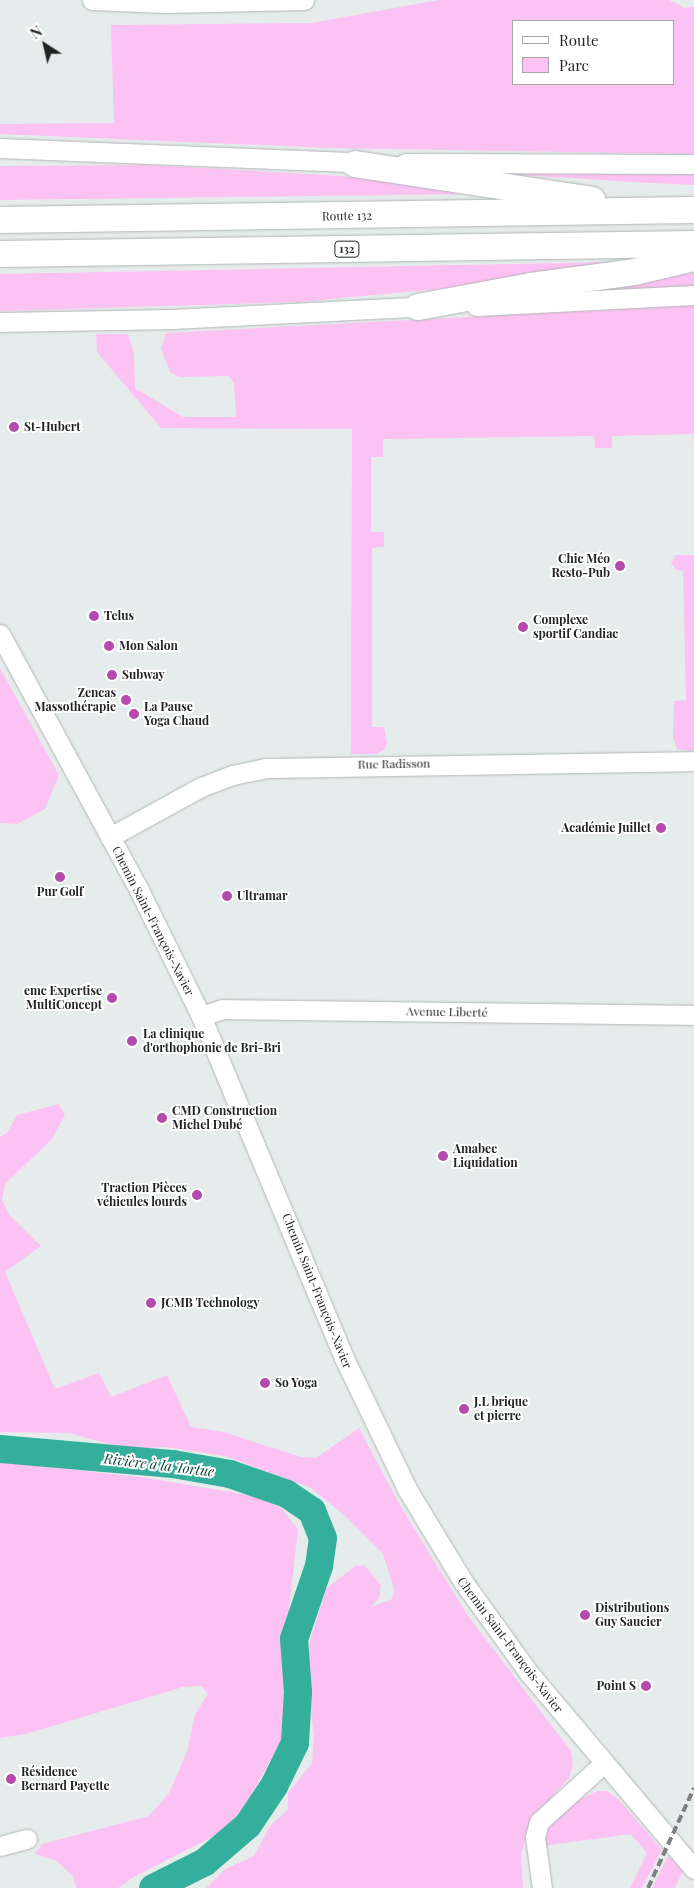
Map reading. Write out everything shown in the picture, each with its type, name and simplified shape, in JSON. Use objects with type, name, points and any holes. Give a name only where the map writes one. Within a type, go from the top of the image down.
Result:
[{"type":"highway","points":[[355,164],[495,183],[654,211]]},
{"type":"highway","name":"Route 132","points":[[0,220],[694,210]]},
{"type":"highway","name":"132","points":[[0,254],[694,244]]},
{"type":"highway","points":[[418,307],[531,286],[634,272],[694,258]]},
{"type":"street","points":[[92,0],[165,3],[304,0]]},
{"type":"street","points":[[0,148],[355,164],[694,164]]},
{"type":"street","points":[[0,322],[172,318],[533,304],[694,295]]},
{"type":"street","name":"Chemin Saint-François-Xavier","points":[[0,634],[110,837],[201,1016],[347,1365],[407,1489],[490,1621],[603,1764],[694,1869]]},
{"type":"street","name":"Chemin Saint-François-Xavier","points":[[0,643],[16,665]]},
{"type":"street","name":"Rue Radisson","points":[[110,837],[201,787],[233,774],[265,768],[694,761]]},
{"type":"street","name":"Avenue Liberté","points":[[201,1016],[222,1009],[694,1015]]},
{"type":"street","points":[[542,1888],[535,1837],[539,1822],[603,1764]]},
{"type":"street","points":[[0,1846],[27,1839]]},
{"type":"green space","points":[[439,0],[669,0],[685,8],[694,6],[694,154],[328,148],[0,134],[0,124],[114,123],[111,25],[311,23]]},
{"type":"green space","points":[[149,165],[342,176],[480,189],[480,194],[0,200],[0,166]]},
{"type":"green space","points":[[458,171],[694,171],[694,185],[632,182]]},
{"type":"green space","points":[[617,262],[618,265],[438,289],[299,302],[0,311],[0,274]]},
{"type":"green space","points":[[694,273],[694,288],[549,297],[654,277]]},
{"type":"green space","points":[[694,305],[694,447],[693,434],[612,436],[612,448],[595,448],[594,436],[383,439],[383,457],[371,457],[371,532],[384,532],[384,547],[372,548],[372,727],[384,727],[387,743],[384,750],[376,754],[351,754],[352,429],[161,428],[97,352],[96,334],[128,334],[134,354],[135,388],[183,417],[236,417],[234,383],[229,376],[179,377],[170,372],[161,349],[166,333]]},
{"type":"green space","points":[[676,555],[694,555],[694,751],[677,749],[673,738],[674,701],[686,700],[683,571],[676,570],[671,563]]},
{"type":"green space","points":[[0,668],[59,775],[45,809],[17,824],[0,823]]},
{"type":"green space","points":[[59,1104],[65,1115],[52,1139],[5,1184],[2,1200],[10,1216],[41,1246],[5,1272],[55,1389],[99,1373],[111,1397],[167,1375],[191,1427],[223,1432],[301,1457],[316,1458],[359,1428],[401,1507],[468,1616],[571,1751],[573,1764],[569,1778],[534,1816],[528,1829],[521,1854],[523,1888],[206,1888],[225,1869],[254,1856],[270,1826],[288,1809],[288,1793],[312,1763],[314,1736],[306,1671],[309,1644],[326,1589],[355,1566],[364,1565],[381,1585],[379,1598],[371,1607],[392,1599],[394,1589],[383,1554],[345,1516],[311,1488],[225,1456],[166,1447],[126,1449],[69,1433],[0,1432],[0,1137],[7,1133],[17,1115]]},
{"type":"green space","points":[[0,1462],[141,1477],[261,1497],[282,1509],[298,1529],[286,1634],[289,1706],[287,1736],[280,1751],[272,1757],[246,1805],[222,1832],[132,1878],[118,1888],[76,1888],[73,1876],[57,1861],[35,1854],[42,1844],[149,1816],[169,1793],[187,1752],[195,1714],[208,1694],[202,1686],[183,1687],[26,1734],[0,1738]]},
{"type":"green space","points":[[597,1791],[607,1791],[620,1801],[662,1850],[642,1888],[630,1888],[647,1853],[631,1834],[541,1846],[546,1827],[568,1805]]},
{"type":"green space","points":[[668,1856],[683,1871],[675,1888],[652,1888]]},
{"type":"waterway","name":"Rivière à la Tortue","points":[[0,1449],[173,1464],[230,1474],[287,1494],[312,1511],[323,1538],[319,1566],[294,1639],[298,1692],[295,1743],[274,1786],[248,1825],[205,1862],[153,1888]]},
{"type":"railway","points":[[648,1888],[694,1788]]},
{"type":"place","name":"St-Hubert","points":[[14,427]]},
{"type":"place","name":"Chic Méo Resto-Pub","points":[[620,566]]},
{"type":"place","name":"Telus","points":[[94,616]]},
{"type":"place","name":"Complexe sportif Candiac","points":[[523,627]]},
{"type":"place","name":"Mon Salon","points":[[109,646]]},
{"type":"place","name":"Subway","points":[[112,675]]},
{"type":"place","name":"Zencas Massothérapie","points":[[126,700]]},
{"type":"place","name":"La Pause Yoga Chaud","points":[[134,714]]},
{"type":"place","name":"Académie Juillet","points":[[661,828]]},
{"type":"place","name":"Pur Golf","points":[[60,877]]},
{"type":"place","name":"Ultramar","points":[[227,896]]},
{"type":"place","name":"emc Expertise MultiConcept","points":[[112,998]]},
{"type":"place","name":"La clinique d'orthophonie de Bri-Bri","points":[[132,1041]]},
{"type":"place","name":"CMD Construction Michel Dubé","points":[[162,1118]]},
{"type":"place","name":"Amabec Liquidation","points":[[443,1156]]},
{"type":"place","name":"Traction Pièces véhicules lourds","points":[[197,1195]]},
{"type":"place","name":"JCMB Technology","points":[[151,1303]]},
{"type":"place","name":"So Yoga","points":[[265,1383]]},
{"type":"place","name":"J.L brique et pierre","points":[[464,1409]]},
{"type":"place","name":"Distributions Guy Saucier","points":[[585,1615]]},
{"type":"place","name":"Point S","points":[[646,1686]]},
{"type":"place","name":"Résidence Bernard Payette","points":[[11,1779]]}]
